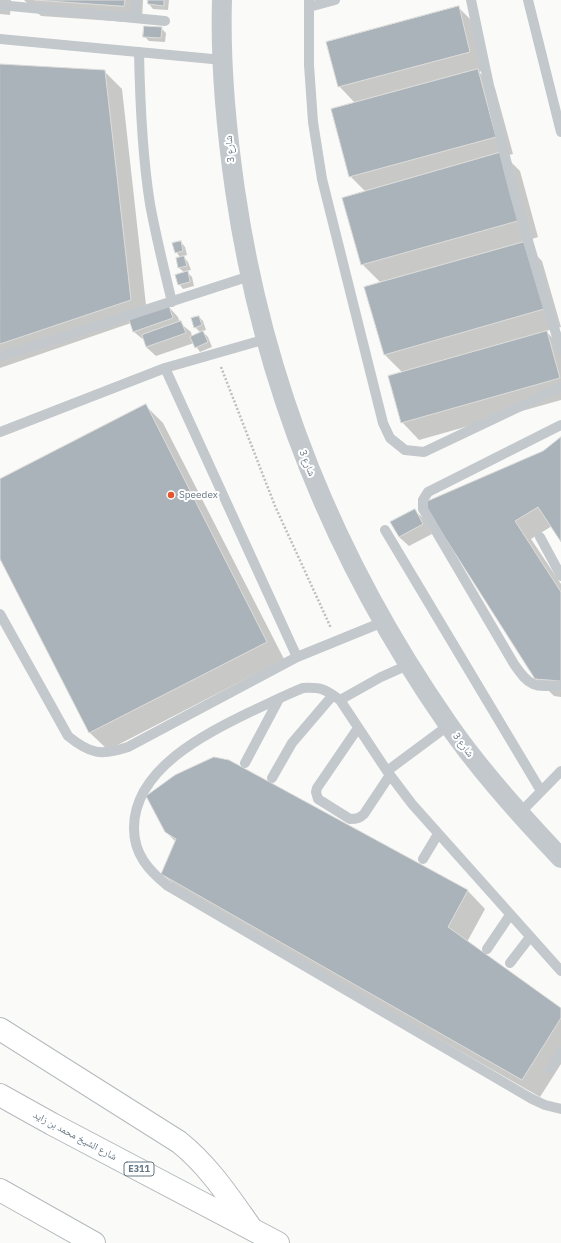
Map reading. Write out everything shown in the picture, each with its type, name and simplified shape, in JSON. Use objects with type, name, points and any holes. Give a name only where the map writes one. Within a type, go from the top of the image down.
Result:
[{"type":"highway","points":[[0,1028],[179,1142],[208,1169],[252,1228]]},
{"type":"highway","name":"شارع الشيخ محمد بن زايد","points":[[0,1095],[278,1243]]},
{"type":"highway","points":[[0,1190],[94,1243]]},
{"type":"street","name":"شارع 3","points":[[222,0],[226,114],[240,222],[250,276],[266,340],[283,398],[304,456],[354,568],[382,622],[408,665],[449,726],[480,768],[519,814],[561,858]]},
{"type":"lane","points":[[135,18],[136,0]]},
{"type":"lane","points":[[335,0],[309,4],[309,64],[313,122],[322,179],[383,423],[390,438],[405,450],[424,452],[561,387]]},
{"type":"lane","points":[[471,0],[488,81],[512,182],[540,283],[561,350]]},
{"type":"lane","points":[[528,0],[561,132]]},
{"type":"lane","points":[[3,3],[165,21]]},
{"type":"lane","points":[[0,39],[223,60]]},
{"type":"lane","points":[[139,52],[140,103],[149,196],[160,253],[172,302]]},
{"type":"lane","points":[[0,357],[250,276]]},
{"type":"lane","points":[[0,432],[165,368],[266,340]]},
{"type":"lane","points":[[165,368],[297,658]]},
{"type":"lane","points":[[561,425],[428,492],[423,500],[423,509],[427,517],[514,664],[525,679],[542,687],[561,685]]},
{"type":"lane","points":[[385,530],[541,791]]},
{"type":"lane","points":[[540,537],[561,576]]},
{"type":"lane","points":[[0,614],[68,736],[81,746],[96,752],[112,752],[128,747],[297,658],[382,622]]},
{"type":"lane","points":[[272,778],[292,742],[336,698],[408,665]]},
{"type":"lane","points":[[561,971],[412,804],[388,773],[336,698],[329,692],[316,688],[303,688],[215,729],[169,761],[151,781],[140,798],[134,817],[134,837],[140,857],[152,873],[168,886],[532,1099],[545,1105],[561,1109]]},
{"type":"lane","points":[[245,763],[279,699]]},
{"type":"lane","points":[[358,728],[317,788],[316,792],[318,799],[350,819],[360,818],[364,814],[388,773],[449,726]]},
{"type":"lane","points":[[519,814],[561,771]]},
{"type":"lane","points":[[423,859],[438,834]]},
{"type":"lane","points":[[487,949],[510,915]]},
{"type":"lane","points":[[510,963],[530,937]]},
{"type":"lane","points":[[550,1069],[561,1052]]},
{"type":"path","points":[[215,354],[275,506],[337,642]]},
{"type":"building","points":[[35,0],[125,0],[124,6]]},
{"type":"building","points":[[148,0],[164,0],[164,6],[148,4]]},
{"type":"building","points":[[459,6],[470,52],[338,87],[326,42]]},
{"type":"building","points":[[144,26],[162,27],[161,38],[143,37]]},
{"type":"building","points":[[0,64],[105,70],[131,300],[0,344]]},
{"type":"building","points":[[478,69],[496,137],[349,177],[331,109]]},
{"type":"building","points":[[502,152],[521,220],[361,265],[342,198]]},
{"type":"building","points":[[181,241],[183,251],[175,253],[172,243]]},
{"type":"building","points":[[524,242],[544,309],[384,355],[364,287]]},
{"type":"building","points":[[184,256],[187,266],[178,268],[176,258]]},
{"type":"building","points":[[188,271],[190,282],[178,285],[175,275]]},
{"type":"building","points":[[169,306],[173,318],[133,332],[129,320]]},
{"type":"building","points":[[199,316],[202,325],[194,328],[191,318]]},
{"type":"building","points":[[181,321],[186,333],[146,347],[142,335]]},
{"type":"building","points":[[203,331],[208,342],[195,348],[190,337]]},
{"type":"building","points":[[547,331],[560,378],[401,423],[388,376]]},
{"type":"building","points":[[146,404],[267,642],[89,733],[0,559],[0,479]]},
{"type":"building","points":[[561,437],[561,542],[538,507],[515,521],[561,592],[561,681],[535,679],[423,503],[543,451]]},
{"type":"building","points":[[415,509],[423,524],[399,537],[390,522]]},
{"type":"building","points":[[214,757],[229,760],[468,890],[448,927],[561,1008],[561,1018],[522,1080],[161,874],[176,839],[165,832],[146,796],[175,775]]},
{"type":"place","name":"Speedex","points":[[171,495]]}]
